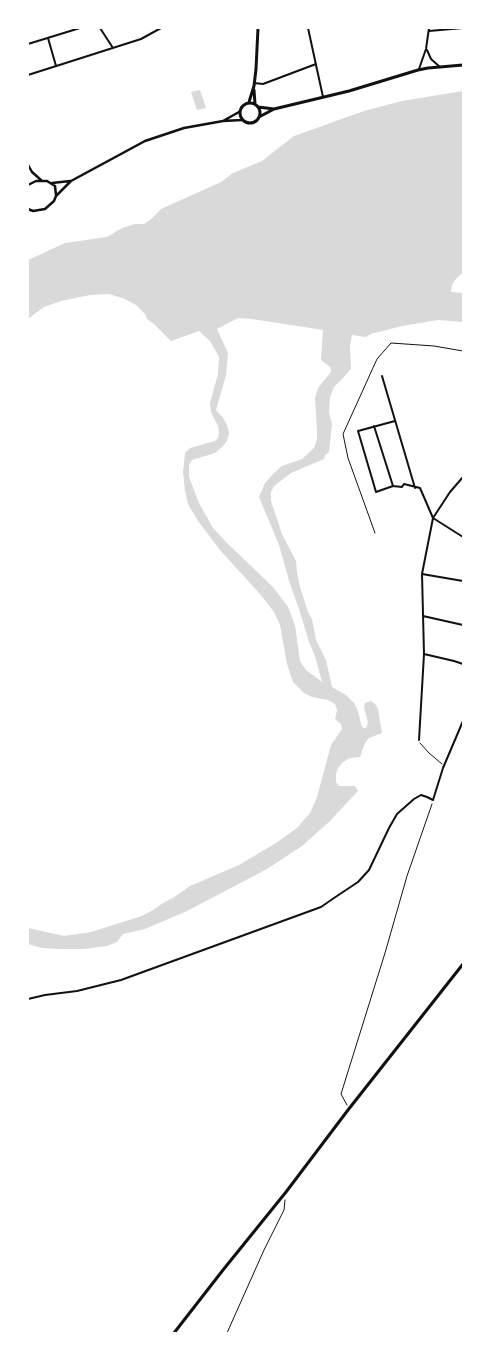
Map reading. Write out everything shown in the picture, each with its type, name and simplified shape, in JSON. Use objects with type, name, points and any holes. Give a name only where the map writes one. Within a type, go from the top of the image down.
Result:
[{"type":"main road","points":[[255,104],[254,85],[258,28]]},
{"type":"main road","points":[[259,117],[260,112],[255,104],[249,102],[241,106],[239,112],[242,120],[252,123],[259,117],[274,109],[323,98],[418,70],[463,65]]},
{"type":"main road","points":[[249,102],[254,85]]},
{"type":"main road","points":[[258,107],[274,109]]},
{"type":"main road","points":[[174,1333],[222,1270],[286,1192],[348,1110],[463,964]]},
{"type":"street","points":[[28,44],[80,28]]},
{"type":"street","points":[[100,28],[113,48]]},
{"type":"street","points":[[28,75],[142,39],[161,28]]},
{"type":"street","points":[[308,28],[323,98]]},
{"type":"street","points":[[418,70],[426,49],[429,30],[463,28]]},
{"type":"street","points":[[48,38],[56,66]]},
{"type":"street","points":[[426,49],[431,59],[440,67]]},
{"type":"street","points":[[254,85],[263,84],[316,64]]},
{"type":"street","points":[[223,121],[239,112]]},
{"type":"street","points":[[28,214],[33,211],[45,209],[71,181],[146,141],[184,128],[223,121],[242,120]]},
{"type":"street","points":[[28,165],[32,172],[42,180]]},
{"type":"street","points":[[28,185],[42,180],[52,183],[71,181]]},
{"type":"street","points":[[52,183],[56,190],[56,196]]},
{"type":"street","points":[[28,209],[33,211]]},
{"type":"street","points":[[382,376],[415,488]]},
{"type":"street","points":[[395,421],[358,431],[376,492],[393,486],[402,487],[404,484],[415,488],[420,488],[433,518],[463,537]]},
{"type":"street","points":[[374,426],[393,486]]},
{"type":"street","points":[[419,740],[424,654],[422,574],[433,518],[450,492],[463,477]]},
{"type":"street","points":[[422,574],[463,581]]},
{"type":"street","points":[[423,616],[463,625]]},
{"type":"street","points":[[424,654],[463,664]]},
{"type":"street","points":[[28,999],[45,995],[77,991],[121,980],[321,907],[358,882],[369,870],[397,814],[414,799],[421,795],[433,800],[444,766],[463,721]]},
{"type":"path","points":[[376,534],[348,458],[343,434],[377,359],[391,343],[434,346],[463,351]]},
{"type":"path","points":[[419,740],[422,746],[444,766]]},
{"type":"path","points":[[348,1110],[341,1094],[383,960],[406,876],[433,800]]},
{"type":"path","points":[[227,1333],[264,1250],[284,1210],[286,1192]]},
{"type":"shaded area","points":[[200,90],[206,108],[197,110],[191,92]]},
{"type":"shaded area","points":[[463,91],[463,272],[452,285],[451,292],[463,293],[463,322],[438,320],[402,326],[371,334],[366,337],[352,335],[350,346],[351,369],[334,387],[330,397],[329,412],[332,424],[329,452],[325,455],[324,459],[291,473],[274,486],[271,492],[271,501],[282,534],[296,561],[300,587],[308,612],[312,619],[316,640],[326,660],[332,687],[346,695],[354,703],[363,728],[366,728],[368,723],[364,707],[365,703],[371,701],[378,709],[382,733],[369,738],[365,743],[360,757],[350,758],[343,762],[338,768],[336,774],[336,782],[339,786],[355,786],[358,791],[329,822],[302,846],[267,869],[187,911],[145,929],[123,934],[117,942],[107,946],[84,949],[61,949],[42,948],[28,944],[28,928],[64,936],[91,932],[142,916],[190,886],[239,865],[276,843],[297,828],[310,813],[317,797],[331,745],[342,729],[341,724],[335,719],[337,710],[335,704],[328,700],[312,697],[304,693],[293,682],[287,664],[280,625],[274,612],[260,594],[220,550],[198,521],[188,504],[183,472],[185,453],[190,448],[215,441],[218,438],[219,432],[218,426],[211,412],[210,403],[218,374],[219,357],[210,341],[199,331],[171,341],[147,319],[145,314],[136,305],[125,299],[109,294],[90,295],[61,301],[44,307],[28,319],[28,260],[65,243],[107,237],[122,228],[135,224],[144,224],[161,209],[221,182],[233,173],[262,161],[294,136],[364,111],[402,101]],"holes":[[[238,318],[323,330],[321,360],[330,367],[331,372],[318,388],[315,398],[317,439],[314,448],[302,459],[282,466],[273,474],[265,483],[259,497],[279,545],[322,682],[306,670],[300,661],[295,625],[288,607],[273,587],[213,528],[199,503],[189,477],[189,465],[192,460],[215,453],[227,441],[229,433],[227,425],[216,410],[226,375],[228,353],[217,329]]]}]
